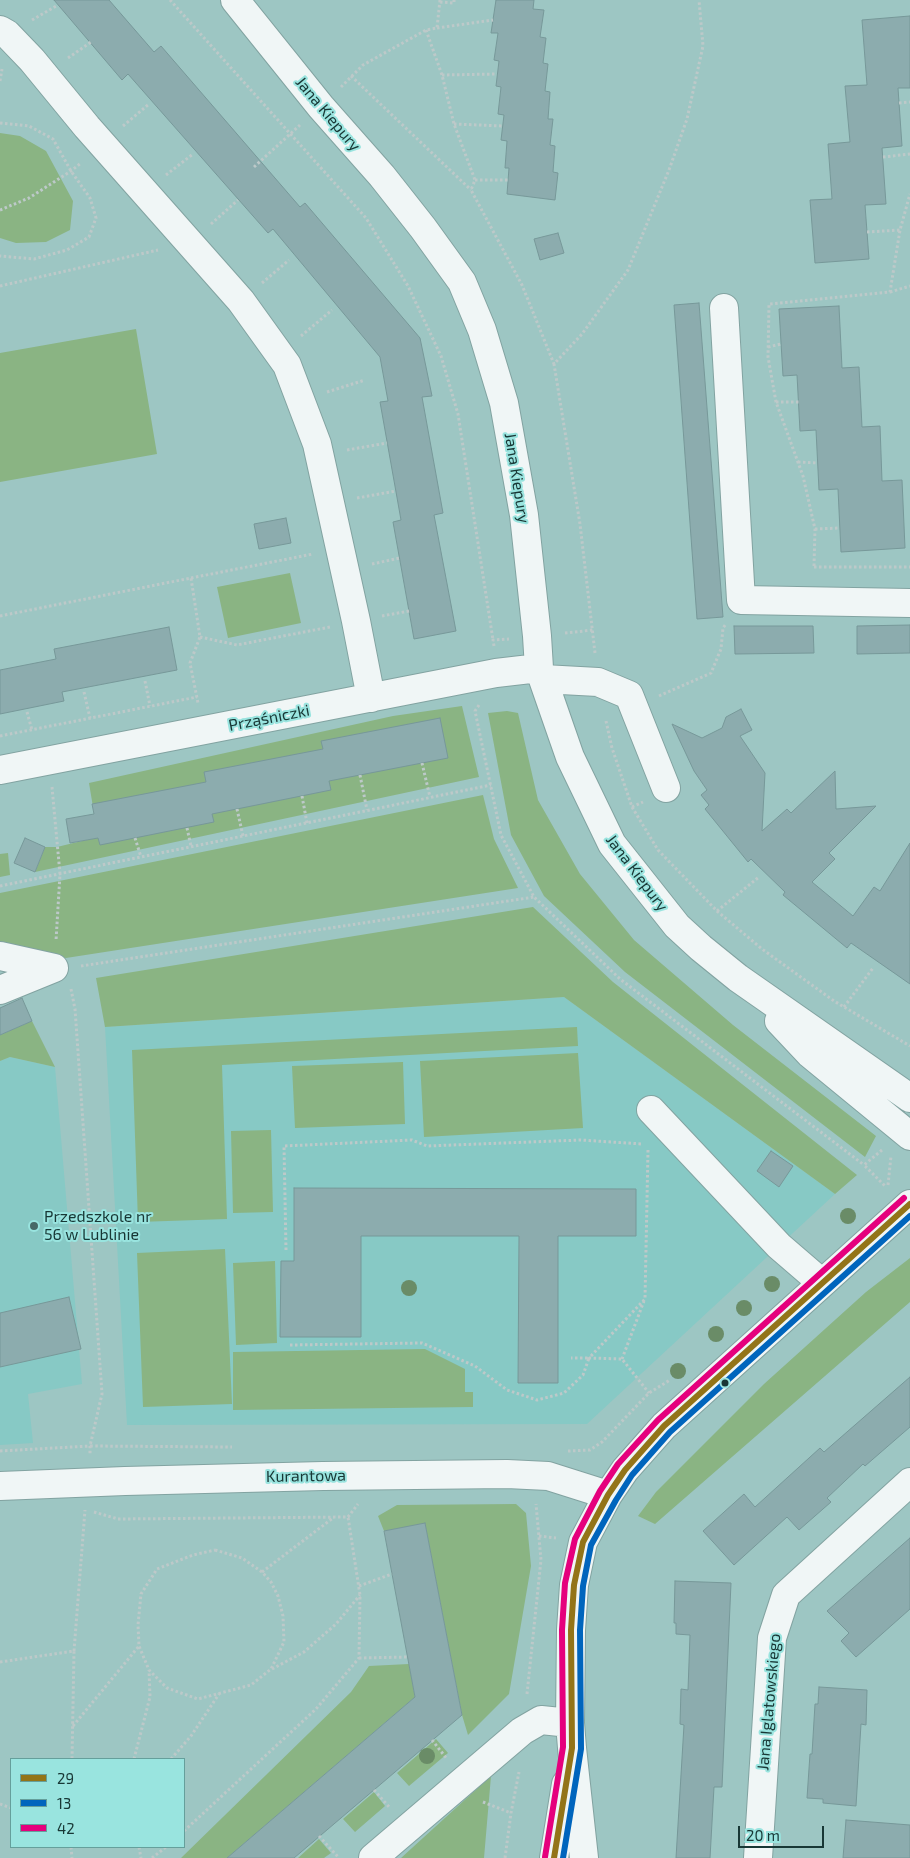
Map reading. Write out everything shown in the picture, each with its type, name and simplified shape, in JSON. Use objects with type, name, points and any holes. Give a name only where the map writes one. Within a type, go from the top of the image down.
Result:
[{"type":"street","name":"Jana Kiepury","points":[[235,0],[321,107],[382,176],[462,282],[482,330],[504,402],[524,515],[541,674],[570,757],[612,844],[677,926],[738,978],[910,1098]]},
{"type":"street","points":[[0,30],[7,34],[32,60],[87,128],[241,300],[287,365],[319,455],[371,698]]},
{"type":"street","points":[[724,308],[741,600],[910,603]]},
{"type":"street","name":"Prząśniczki","points":[[0,770],[496,673],[541,674],[598,682]]},
{"type":"street","points":[[598,682],[629,695],[666,788]]},
{"type":"street","points":[[0,956],[61,968]]},
{"type":"street","points":[[0,990],[61,968]]},
{"type":"street","name":"Jana Kiepury","points":[[738,978],[810,1054],[900,1144]]},
{"type":"street","points":[[651,1110],[779,1246],[822,1283]]},
{"type":"street","points":[[584,1858],[571,1736],[571,1630],[574,1585],[583,1542],[608,1495],[625,1470],[664,1426],[910,1204]]},
{"type":"street","name":"Kurantowa","points":[[0,1486],[408,1474],[507,1474],[548,1476],[608,1495]]},
{"type":"street","name":"Jana Iglatowskiego","points":[[758,1858],[772,1638],[786,1595],[910,1482]]},
{"type":"street","points":[[373,1858],[522,1731],[541,1720],[571,1736]]},
{"type":"street","points":[[554,1858],[571,1736]]},
{"type":"path","points":[[170,0],[366,218],[408,286],[441,356],[458,414],[493,640],[496,673],[488,692],[475,711],[501,835],[534,897],[620,979],[864,1165],[888,1189],[900,1144]]},
{"type":"path","points":[[554,364],[582,334],[628,270],[669,170],[687,120],[703,46],[699,0]]},
{"type":"path","points":[[437,28],[440,1],[454,2]]},
{"type":"path","points":[[254,167],[321,107],[363,65],[426,30],[493,20]]},
{"type":"path","points":[[426,30],[442,75],[454,124],[475,180],[471,190]]},
{"type":"path","points":[[442,75],[497,74]]},
{"type":"path","points":[[351,76],[471,190],[522,285],[554,364],[580,524],[598,682],[612,748],[632,807],[658,850],[717,911],[762,949],[844,1007],[910,1046]]},
{"type":"path","points":[[899,103],[910,102]]},
{"type":"path","points":[[0,123],[29,126],[53,139],[71,171],[90,198],[96,218],[90,237],[68,250],[34,259],[0,256]]},
{"type":"path","points":[[454,124],[503,126]]},
{"type":"path","points":[[883,157],[910,154]]},
{"type":"path","points":[[475,180],[508,180]]},
{"type":"path","points":[[890,292],[900,230],[910,194]]},
{"type":"path","points":[[0,286],[188,243],[238,200]]},
{"type":"path","points":[[867,232],[900,230]]},
{"type":"path","points":[[241,300],[289,260]]},
{"type":"path","points":[[814,566],[815,529],[803,476],[776,402],[768,357],[769,304],[890,292],[910,286]]},
{"type":"path","points":[[279,354],[332,310]]},
{"type":"path","points":[[768,347],[781,344]]},
{"type":"path","points":[[300,401],[365,380]]},
{"type":"path","points":[[776,402],[799,402]]},
{"type":"path","points":[[319,455],[386,443]]},
{"type":"path","points":[[798,462],[818,463]]},
{"type":"path","points":[[330,504],[396,491]]},
{"type":"path","points":[[815,529],[840,528]]},
{"type":"path","points":[[0,616],[340,548]]},
{"type":"path","points":[[191,578],[200,637],[190,663],[204,731]]},
{"type":"path","points":[[200,637],[237,645],[409,611]]},
{"type":"path","points":[[664,694],[711,673],[722,649],[723,628]]},
{"type":"path","points":[[493,640],[593,630]]},
{"type":"path","points":[[145,681],[150,706]]},
{"type":"path","points":[[84,692],[90,718]]},
{"type":"path","points":[[0,736],[197,697]]},
{"type":"path","points":[[27,712],[32,730]]},
{"type":"path","points":[[49,761],[60,874],[61,968],[75,1009],[102,1394],[90,1446],[88,1482]]},
{"type":"path","points":[[422,763],[430,797]]},
{"type":"path","points":[[360,775],[367,810]]},
{"type":"path","points":[[0,886],[491,785]]},
{"type":"path","points":[[302,796],[307,822]]},
{"type":"path","points":[[237,809],[243,836]]},
{"type":"path","points":[[186,828],[191,846]]},
{"type":"path","points":[[135,838],[141,857]]},
{"type":"path","points":[[717,911],[759,877]]},
{"type":"path","points":[[61,968],[534,897]]},
{"type":"path","points":[[844,1007],[873,968]]},
{"type":"path","points":[[286,1250],[284,1146],[412,1140],[427,1146],[581,1140],[648,1144],[645,1298],[622,1359]]},
{"type":"path","points":[[864,1165],[885,1148]]},
{"type":"path","points":[[290,1345],[422,1343],[475,1366],[508,1390],[537,1400],[564,1393],[583,1376],[589,1358],[645,1298]]},
{"type":"path","points":[[572,1358],[622,1359],[649,1393]]},
{"type":"path","points":[[0,1451],[90,1446],[240,1447]]},
{"type":"path","points":[[185,1830],[316,1709],[359,1658],[360,1595],[348,1517],[356,1505],[362,1502]]},
{"type":"path","points":[[527,1698],[541,1560],[535,1507],[529,1503]]},
{"type":"path","points":[[78,1508],[118,1519],[348,1517]]},
{"type":"path","points":[[72,1758],[74,1651],[86,1510]]},
{"type":"path","points":[[262,1572],[334,1517]]},
{"type":"path","points":[[134,1758],[150,1697],[149,1670],[139,1646],[138,1624],[141,1594],[158,1569],[193,1555],[215,1550],[242,1558],[262,1572],[271,1582],[278,1596],[283,1616],[284,1642],[271,1669]]},
{"type":"path","points":[[359,1586],[392,1574]]},
{"type":"path","points":[[149,1670],[167,1688],[198,1699],[251,1685],[271,1669],[304,1652],[336,1624],[360,1595]]},
{"type":"path","points":[[73,1726],[139,1646]]},
{"type":"path","points":[[0,1662],[74,1651]]},
{"type":"path","points":[[359,1658],[408,1656]]},
{"type":"path","points":[[172,1758],[191,1736],[219,1694]]},
{"type":"path","points":[[505,1858],[520,1765]]},
{"type":"path","points":[[319,1836],[339,1858]]},
{"type":"path","points":[[152,1858],[165,1848]]},
{"type":"shaded area","points":[[564,997],[835,1194],[587,1424],[127,1425],[105,1027]]},
{"type":"shaded area","name":"Przedszkole nr 56 w Lublinie","points":[[10,1057],[55,1067],[82,1384],[28,1394],[33,1443],[0,1445],[0,1061]]},
{"type":"green space","points":[[0,133],[20,136],[46,151],[73,201],[70,230],[46,242],[16,243],[0,238]]},
{"type":"green space","points":[[136,329],[157,454],[0,482],[0,353]]},
{"type":"green space","points":[[290,573],[301,623],[228,638],[217,587]]},
{"type":"green space","points":[[462,706],[479,777],[35,872],[45,847],[57,847],[98,837],[89,783],[393,716]]},
{"type":"green space","points":[[507,711],[518,713],[538,800],[580,874],[634,940],[733,1025],[876,1136],[865,1157],[625,972],[544,896],[511,835],[488,713]]},
{"type":"green space","points":[[483,795],[494,839],[518,888],[66,958],[0,944],[0,893]]},
{"type":"green space","points":[[8,853],[10,875],[0,877],[0,854]]},
{"type":"green space","points":[[533,907],[613,982],[857,1175],[835,1194],[564,997],[105,1027],[96,978]]},
{"type":"green space","points":[[32,1021],[55,1067],[10,1057],[0,1061],[0,1035]]},
{"type":"green space","points":[[577,1027],[578,1046],[222,1065],[227,1219],[138,1222],[132,1050]]},
{"type":"green space","points":[[578,1053],[583,1128],[424,1137],[420,1061]]},
{"type":"green space","points":[[403,1062],[405,1124],[295,1128],[292,1066]]},
{"type":"green space","points":[[271,1130],[273,1212],[233,1213],[231,1131]]},
{"type":"green space","points":[[225,1249],[232,1404],[143,1407],[137,1253]]},
{"type":"green space","points":[[910,1258],[910,1302],[655,1524],[638,1516],[656,1492],[764,1384],[866,1292]]},
{"type":"green space","points":[[275,1261],[277,1343],[236,1345],[233,1263]]},
{"type":"green space","points":[[425,1349],[465,1369],[465,1392],[473,1392],[473,1407],[233,1410],[233,1352]]},
{"type":"green space","points":[[516,1504],[526,1513],[531,1566],[509,1694],[468,1735],[462,1715],[425,1524],[384,1531],[378,1516],[397,1505]]},
{"type":"green space","points":[[409,1664],[415,1697],[227,1858],[181,1858],[351,1692],[369,1666]]},
{"type":"green space","points":[[436,1739],[448,1753],[409,1786],[397,1773]]},
{"type":"green space","points":[[491,1776],[484,1858],[401,1858]]},
{"type":"green space","points":[[374,1792],[385,1806],[355,1832],[343,1819]]},
{"type":"green space","points":[[319,1839],[331,1853],[324,1858],[298,1858]]},
{"type":"building","points":[[54,0],[109,0],[154,52],[161,46],[300,207],[305,203],[420,338],[432,396],[422,397],[443,513],[434,515],[456,631],[414,639],[393,522],[401,520],[380,402],[388,401],[380,357],[273,229],[268,233],[128,74],[122,80]]},
{"type":"building","points":[[496,0],[534,0],[533,9],[544,10],[540,37],[546,38],[543,63],[548,64],[545,91],[550,92],[548,119],[553,119],[550,145],[555,146],[553,172],[558,173],[555,200],[507,194],[509,168],[505,168],[507,141],[501,140],[504,115],[498,114],[501,87],[496,86],[499,61],[494,60],[498,33],[491,33]]},
{"type":"building","points":[[910,16],[910,88],[898,88],[902,146],[882,148],[886,204],[865,205],[869,259],[815,263],[810,200],[832,199],[828,144],[850,142],[845,86],[867,85],[862,20]]},
{"type":"building","points":[[558,233],[564,253],[540,260],[534,239]]},
{"type":"building","points":[[699,303],[723,617],[697,619],[674,305]]},
{"type":"building","points":[[839,306],[842,368],[859,367],[862,427],[880,426],[882,481],[902,480],[905,548],[841,552],[838,489],[819,490],[816,430],[800,431],[797,375],[783,376],[779,309]]},
{"type":"building","points":[[286,518],[291,543],[259,549],[254,524]]},
{"type":"building","points":[[910,625],[910,653],[857,654],[857,626]]},
{"type":"building","points":[[734,626],[813,626],[814,653],[735,654]]},
{"type":"building","points":[[169,627],[177,670],[62,692],[64,701],[0,714],[0,670],[56,659],[54,649]]},
{"type":"building","points":[[741,709],[752,730],[740,736],[765,773],[762,831],[787,809],[791,813],[835,771],[836,809],[876,806],[829,853],[835,859],[812,882],[853,916],[874,887],[880,891],[910,843],[910,984],[851,943],[847,948],[783,895],[785,892],[751,859],[748,862],[705,809],[709,805],[701,795],[707,790],[694,771],[672,724],[702,738],[722,728],[726,717]]},
{"type":"building","points":[[440,718],[448,758],[329,781],[331,790],[212,814],[214,822],[100,845],[98,838],[70,843],[66,819],[94,814],[92,804],[206,782],[204,772],[323,749],[321,741]]},
{"type":"building","points":[[25,838],[45,847],[35,872],[14,863]]},
{"type":"building","points":[[22,998],[32,1021],[0,1035],[0,1008]]},
{"type":"building","points":[[771,1151],[793,1166],[779,1187],[757,1171]]},
{"type":"building","points":[[294,1188],[636,1189],[636,1236],[558,1236],[558,1383],[518,1383],[519,1236],[361,1236],[361,1337],[280,1337],[281,1261],[294,1261]]},
{"type":"building","points":[[69,1297],[81,1349],[0,1367],[0,1313]]},
{"type":"building","points":[[910,1377],[910,1427],[865,1466],[863,1464],[827,1498],[831,1502],[799,1530],[787,1517],[734,1565],[703,1531],[744,1494],[755,1507],[820,1448],[824,1452]]},
{"type":"building","points":[[425,1523],[462,1715],[294,1858],[227,1858],[415,1697],[384,1531]]},
{"type":"building","points":[[910,1538],[910,1609],[856,1657],[841,1641],[849,1633],[827,1611]]},
{"type":"building","points":[[675,1581],[731,1583],[722,1787],[714,1787],[710,1858],[676,1858],[684,1725],[680,1724],[681,1689],[688,1690],[690,1635],[676,1634],[676,1623],[674,1623]]},
{"type":"building","points":[[819,1687],[867,1690],[866,1725],[861,1724],[856,1806],[823,1803],[823,1799],[807,1798],[815,1704],[818,1704]]},
{"type":"building","points":[[846,1820],[910,1825],[910,1858],[843,1858]]},
{"type":"transit line","name":"42","points":[[545,1857],[563,1747],[562,1630],[565,1583],[575,1539],[600,1491],[618,1464],[658,1420],[904,1198]]},
{"type":"transit line","name":"29","points":[[554,1858],[572,1748],[571,1630],[574,1585],[583,1542],[608,1495],[625,1470],[664,1426],[910,1204]]},
{"type":"transit line","name":"13","points":[[563,1858],[581,1749],[580,1630],[583,1586],[591,1545],[632,1475],[670,1432],[910,1216]]},
{"type":"place","name":"Przedszkole nr 56 w Lublinie","points":[[34,1226]]}]
